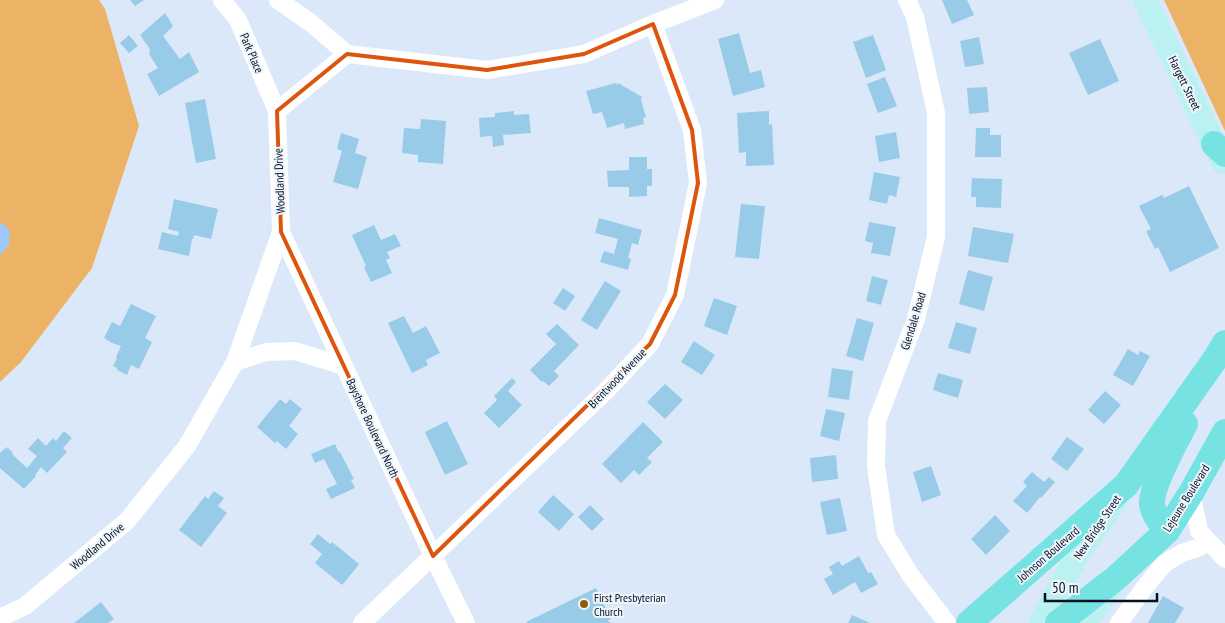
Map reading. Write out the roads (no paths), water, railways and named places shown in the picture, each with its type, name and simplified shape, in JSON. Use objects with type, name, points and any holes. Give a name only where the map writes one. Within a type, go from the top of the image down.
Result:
[{"type":"main road","name":"Hargett Street","points":[[1145,0],[1221,155]]},
{"type":"main road","points":[[1126,485],[1221,350]]},
{"type":"main road","points":[[1167,531],[1158,518],[1152,504],[1154,489],[1221,350]]},
{"type":"main road","name":"Lejeune Boulevard","points":[[1116,578],[1167,531],[1225,432]]},
{"type":"main road","name":"Johnson Boulevard","points":[[969,623],[1126,485]]},
{"type":"main road","name":"New Bridge Street","points":[[1041,623],[1078,554],[1126,485]]},
{"type":"main road","points":[[1058,623],[1116,578]]},
{"type":"main road","points":[[1086,623],[1116,578]]},
{"type":"street","name":"Park Place","points":[[222,0],[238,20],[277,111]]},
{"type":"street","points":[[278,0],[347,54],[487,70],[584,54],[715,0]]},
{"type":"street","name":"Glendale Road","points":[[907,0],[915,17],[936,113],[936,237],[916,319],[877,421],[876,466],[886,536],[912,576],[947,623]]},
{"type":"street","name":"Brentwood Avenue","points":[[362,623],[606,391],[650,344],[675,295],[698,183],[692,130],[653,24]]},
{"type":"street","points":[[277,111],[347,54]]},
{"type":"street","name":"Woodland Drive","points":[[0,618],[25,606],[127,521],[187,446],[235,362],[281,232],[277,111]]},
{"type":"street","name":"Bayshore Boulevard North","points":[[281,232],[466,623]]},
{"type":"street","points":[[235,362],[266,352],[294,352],[344,366]]},
{"type":"street","points":[[1191,493],[1199,531],[1225,559]]},
{"type":"street","points":[[1167,531],[1225,559]]},
{"type":"street","points":[[1119,623],[1165,563],[1182,553],[1200,547]]},
{"type":"water","points":[[0,222],[9,229],[10,237],[8,246],[0,255]]},
{"type":"place","name":"First Presbyterian Church","points":[[584,604]]}]
